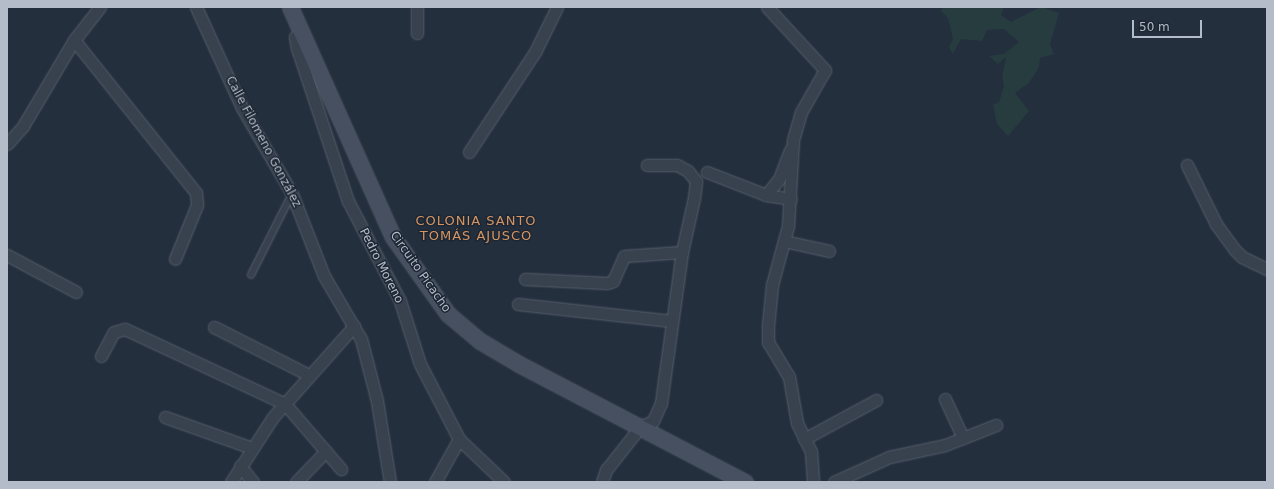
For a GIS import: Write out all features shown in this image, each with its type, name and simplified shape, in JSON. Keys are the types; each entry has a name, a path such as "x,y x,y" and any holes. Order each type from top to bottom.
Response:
{"main road":[{"name":"Circuito Picacho","path":"290,7 393,238 448,314 480,341 519,364 745,482"}],"street":[{"path":"7,144 42,97 74,40 100,7"},
{"name":"Calle Filomeno González","path":"196,7 242,108 292,194 324,276 361,340 373,382 390,482"},
{"path":"417,7 417,34"},
{"path":"469,152 535,52 557,7"},
{"path":"766,195 779,179 801,112 825,70 767,7"},
{"name":"Pedro Moreno","path":"302,33 295,37 296,48 348,201 400,301 420,364 459,439 504,482"},
{"path":"74,40 196,193 197,205 175,259"},
{"path":"793,140 791,199 784,241 772,285 768,342 789,377 794,411 804,439 811,452 813,482"},
{"path":"602,482 606,470 640,427 653,421 661,403 682,252 696,181 677,164 647,165"},
{"path":"1187,165 1216,224 1235,250 1242,257 1267,269"},
{"path":"707,172 766,195 791,199"},
{"path":"784,241 829,251"},
{"path":"525,279 607,283 613,281 624,256 682,252"},
{"path":"7,255 76,292"},
{"path":"518,304 672,321"},
{"path":"231,482 252,448 285,404 354,326"},
{"path":"214,327 310,375"},
{"path":"102,356 114,332 125,329 285,404 341,469"},
{"path":"945,398 963,438"},
{"path":"804,439 876,400"},
{"path":"165,417 252,448"},
{"path":"834,482 889,457 963,438 996,425"},
{"path":"435,482 459,439"},
{"path":"296,482 326,451"},
{"path":"240,466 253,482"}],"lane":[{"path":"251,275 292,194"}],"green space":[{"path":"943,7 1004,7 1001,15 1011,22 1041,7 1059,13 1050,44 1054,54 1040,58 1039,67 1029,83 1015,93 1029,111 1008,136 997,124 993,105 999,102 1004,86 1002,77 1006,57 998,64 989,56 1004,54 1019,42 1004,29 987,30 982,41 961,39 953,54 949,47 953,39 948,18 941,11"}],"district":[{"name":"COLONIA SANTO TOMÁS AJUSCO","path":"476,230"}]}
